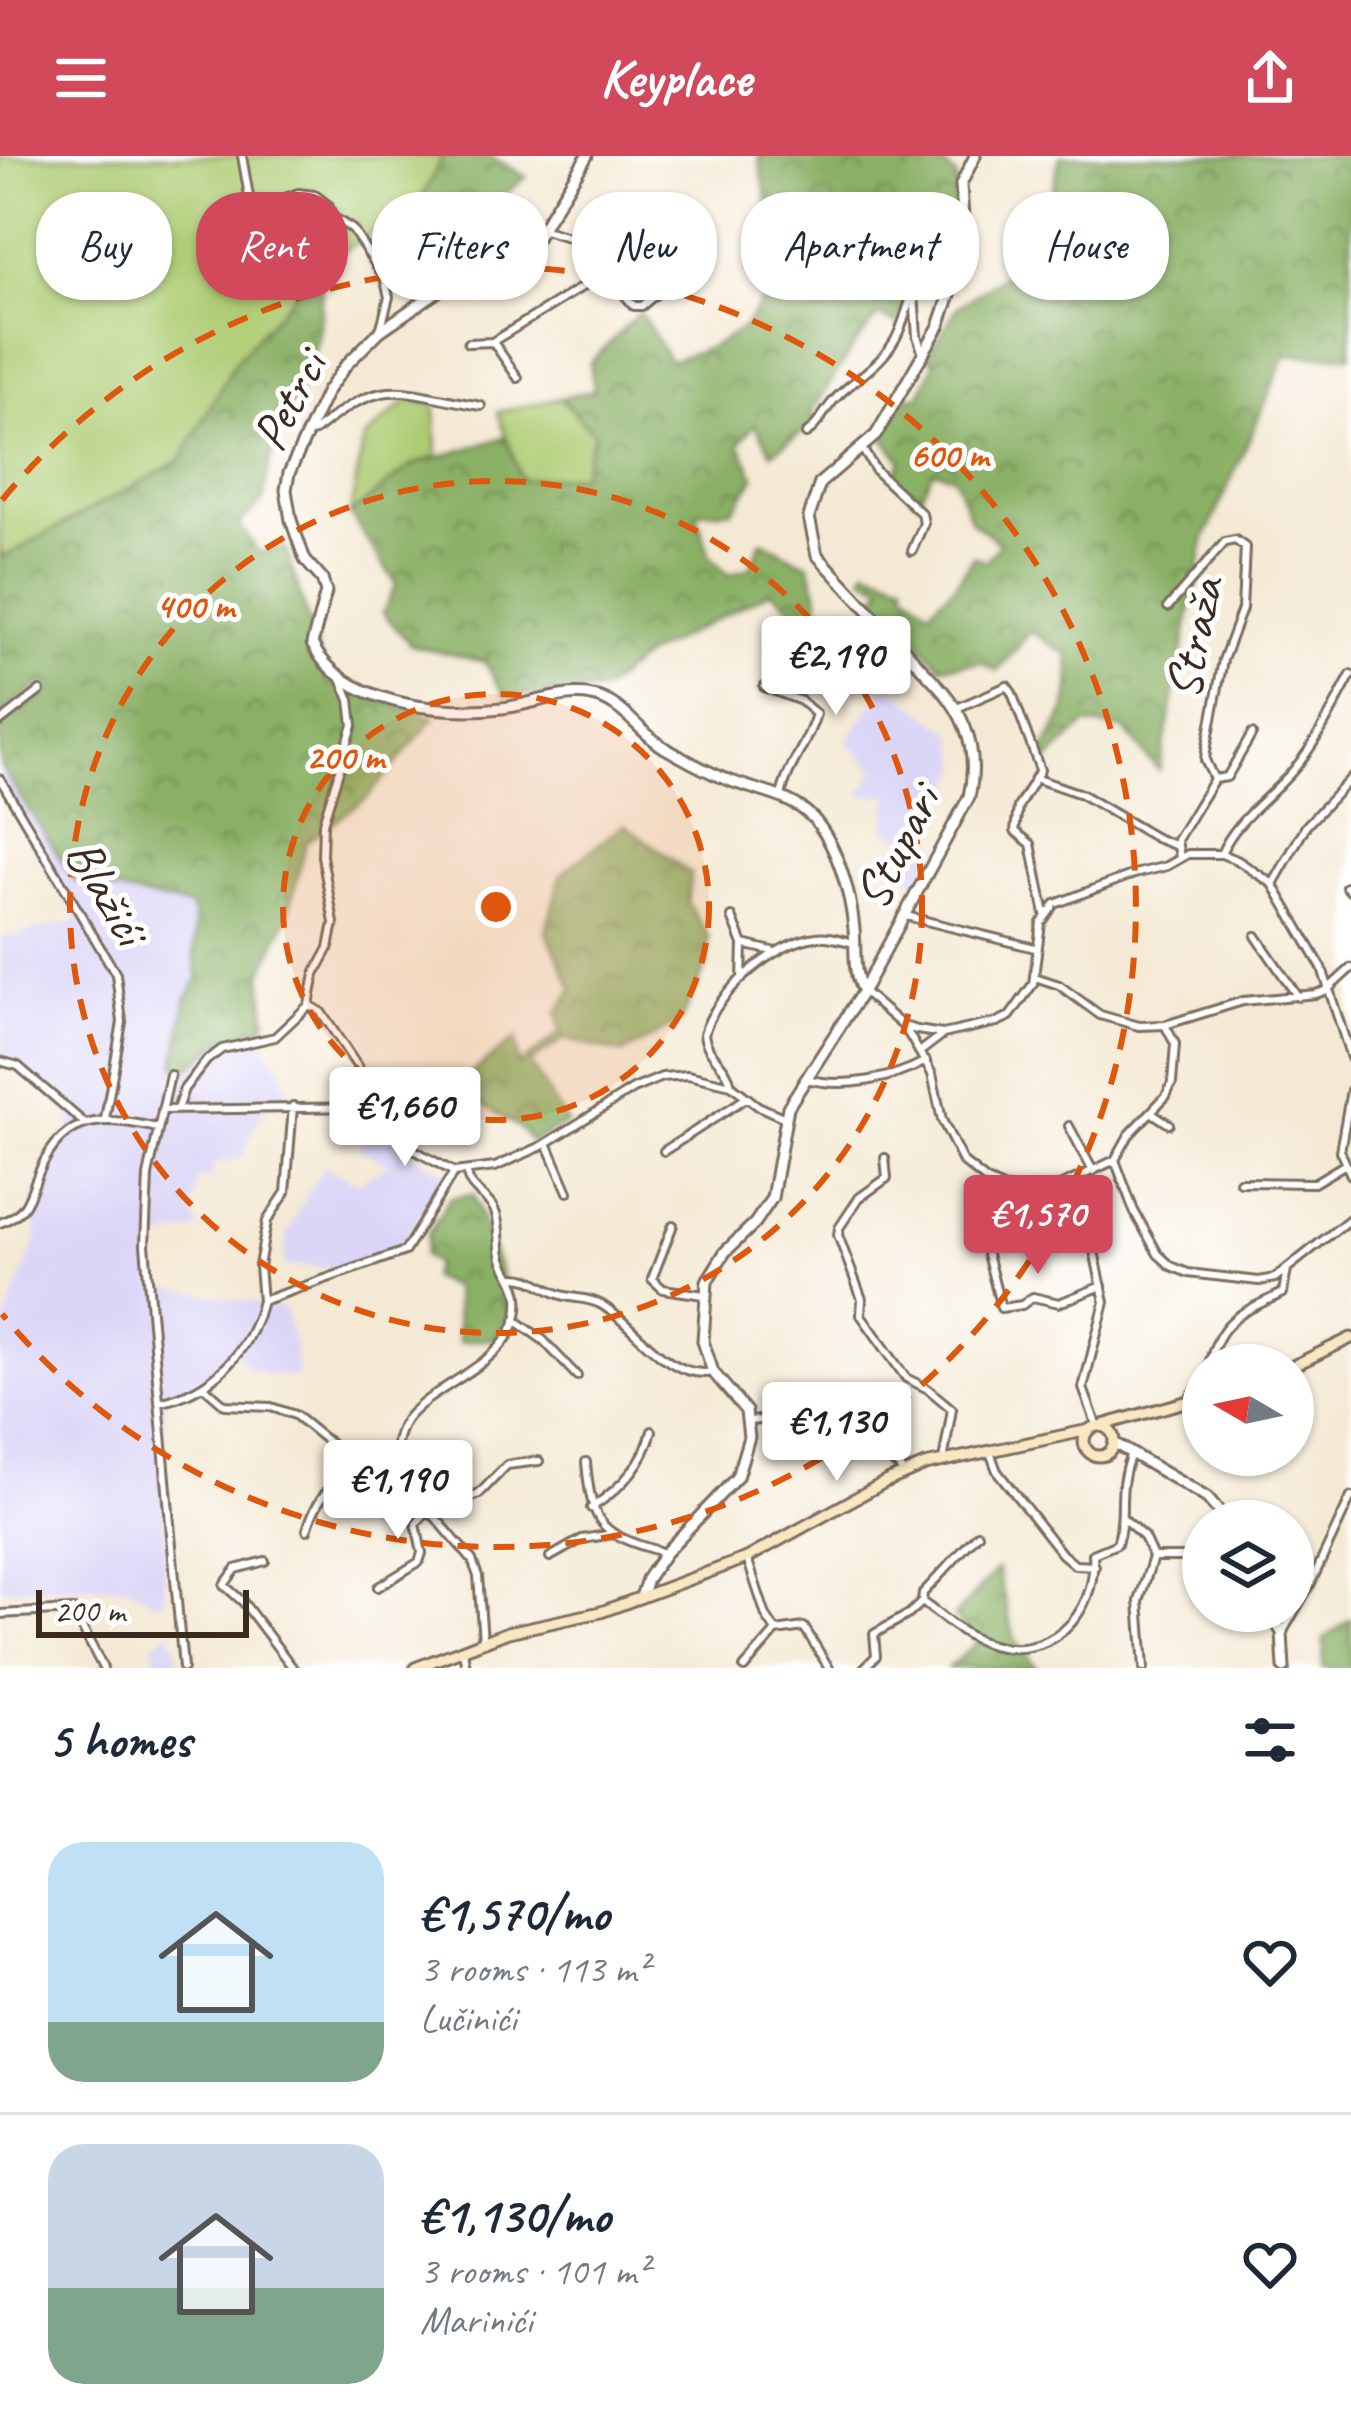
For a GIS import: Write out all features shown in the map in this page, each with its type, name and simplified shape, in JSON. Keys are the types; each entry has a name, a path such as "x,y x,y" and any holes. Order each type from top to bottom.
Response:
{"main road":[{"path":"1314,1357 1351,1338"},
{"path":"416,1668 483,1640 602,1612 747,1558 904,1474 1182,1403"},
{"path":"1054,1439 1106,1454 1120,1427 1138,1416"},
{"path":"1095,1427 1108,1430 1113,1440"},
{"path":"1085,1446 1095,1427"}],"street":[{"path":"242,156 250,202 266,205 298,193 315,195 328,205 333,217 352,229 388,286 380,331"},
{"name":"Petrci","path":"548,223 587,156"},
{"name":"Stupari","path":"704,1295 715,1266 772,1198 785,1118 906,916 969,797 971,746 957,709 817,555 809,517 820,483 863,450 939,326 961,263 961,184 976,156"},
{"path":"468,344 493,341 572,293"},
{"name":"Petrci","path":"340,677 319,658 312,644 326,592 322,579 305,560 291,520 286,490 289,473 327,391 346,365 380,331 425,300"},
{"path":"806,434 893,344 909,300"},
{"path":"914,300 923,353"},
{"path":"493,341 518,378"},
{"path":"308,433 351,403 397,389 481,406"},
{"path":"863,450 876,471 922,514 924,523 912,550"},
{"name":"Straža","path":"1168,607 1225,542 1245,547 1242,609 1223,660 1206,751 1214,779"},
{"path":"1221,854 1233,832 1294,770 1351,675"},
{"path":"177,1109 184,1089 222,1048 274,1037 309,1005 334,923 323,860 323,823 353,725 340,677"},
{"name":"Stupari","path":"340,677 409,704 442,709 502,708 570,695 593,696 615,704 661,746 725,779 800,806 817,822 832,851 851,910 857,979 863,991"},
{"path":"921,1051 943,1034 1010,1016 1036,977 1035,948 1046,914 1031,844 1015,831 1013,820 1037,779 1038,757 1007,686 957,709"},
{"path":"764,687 801,700 816,714 781,796"},
{"path":"0,722 40,691"},
{"name":"Straža","path":"1214,779 1227,777 1252,734"},
{"path":"1273,884 1306,826 1351,778"},
{"name":"Blažići","path":"0,779 116,974 122,1022 105,1119"},
{"path":"1037,779 1081,794 1178,846 1180,858"},
{"name":"Straža","path":"1178,846 1214,779"},
{"path":"1046,914 1069,898 1180,858 1200,853 1237,860 1273,884 1322,968 1351,1058"},
{"path":"906,916 1035,948"},
{"path":"732,917 743,944 742,979"},
{"name":"Stupari","path":"772,951 820,936 855,943"},
{"path":"1256,936 1298,997"},
{"path":"743,944 772,951"},
{"path":"731,1085 704,1034 729,989 772,951"},
{"path":"1036,977 1059,985 1116,1022 1165,1025 1243,1001 1328,990 1351,968"},
{"path":"863,991 903,1026 921,1051 936,1086 942,1120 956,1151 974,1172 1005,1189 1041,1195 1115,1160 1129,1135 1151,1112 1172,1083 1175,1044 1165,1025"},
{"path":"309,1005 321,1012 357,1066 369,1108 414,1150 454,1172 495,1167 548,1143 633,1089 662,1077 688,1075 731,1085 785,1118"},
{"path":"903,1026 943,1034"},
{"path":"806,1078 827,1083 898,1072 926,1060"},
{"path":"0,1061 18,1066 83,1123"},
{"path":"170,1076 148,1177 145,1245 182,1668"},
{"path":"1351,1090 1340,1140 1344,1166 1351,1175"},
{"path":"664,1151 746,1098"},
{"path":"159,1403 202,1386 250,1337 262,1301 259,1266 267,1221 286,1192 293,1106"},
{"path":"161,1110 369,1108"},
{"path":"1151,1112 1169,1124"},
{"path":"0,1223 24,1210 47,1157 83,1123 105,1119 158,1128"},
{"path":"1069,1126 1093,1172"},
{"path":"548,1143 568,1192"},
{"path":"885,1158 887,1178 859,1198 841,1222 838,1235 862,1299 863,1319 906,1378 952,1409 943,1461"},
{"path":"1115,1160 1158,1254 1171,1267 1188,1274 1259,1281 1287,1269 1351,1218"},
{"path":"1240,1182 1314,1183 1344,1166"},
{"path":"262,1301 406,1251 454,1172"},
{"path":"466,1173 468,1183 495,1210 501,1256 518,1299 515,1320 479,1366 410,1416 394,1459 396,1476 472,1561 478,1576 483,1640"},
{"path":"1079,1179 1104,1312 1083,1388 1095,1427"},
{"path":"641,1597 665,1553 736,1477 749,1437 742,1405 713,1372 703,1340 704,1295 663,1289 652,1279 673,1225"},
{"path":"987,1254 1001,1308 1022,1305 1033,1297 1066,1301 1102,1286"},
{"path":"1214,1344 1216,1336 1256,1304 1283,1293 1287,1269"},
{"path":"512,1277 527,1277 556,1294 598,1302 656,1352 700,1373 713,1372"},
{"path":"515,1320 543,1340 577,1376"},
{"path":"202,1386 225,1405 282,1409 309,1424 341,1454 394,1459"},
{"path":"748,1421 871,1448 900,1465 904,1474"},
{"path":"591,1508 634,1470 652,1431"},
{"path":"1113,1440 1209,1500"},
{"path":"990,1452 997,1471 1062,1554 1075,1565 1095,1566"},
{"path":"1106,1454 1134,1457"},
{"path":"922,1602 988,1645 1039,1644 1060,1634 1090,1598 1093,1554 1117,1544 1123,1518 1119,1488 1134,1457"},
{"path":"307,1530 314,1508 331,1487 354,1471 360,1459"},
{"path":"378,1587 419,1562 422,1553 416,1524 429,1513 479,1493 507,1465 539,1461"},
{"path":"586,1462 591,1508 613,1534"},
{"path":"1284,1668 1282,1633 1351,1497"},
{"path":"1123,1518 1144,1537 1153,1557 1139,1601 1144,1668"},
{"path":"550,1557 582,1539 613,1534 665,1553"},
{"path":"865,1668 876,1656 874,1634 910,1614 922,1602 923,1593 978,1534"},
{"path":"1153,1557 1182,1557"},
{"path":"747,1558 766,1616 776,1631"},
{"path":"265,1562 230,1572 224,1585 243,1602 293,1668"},
{"path":"0,1614 73,1610 104,1668"},
{"path":"744,1668 776,1631 804,1627 829,1668"},
{"path":"462,1648 466,1668"}],"shaded area":[{"path":"888,685 954,734 961,766 927,838 939,845 917,885 901,868 911,840 885,830 890,794 859,797 875,770 846,740"},
{"path":"0,766 76,882 192,907 199,932 193,966 199,978 183,1072 224,1040 257,1037 279,1064 291,1102 263,1108 242,1158 213,1164 213,1179 198,1179 192,1213 200,1229 154,1240 157,1285 286,1309 299,1378 245,1366 235,1347 205,1380 165,1392 165,1600 155,1603 127,1586 0,1589 0,1336 37,1238 33,1202 40,1177 50,1157 72,1135 70,1116 8,1064 3,1053 0,938 78,921 0,792"},
{"path":"374,1120 447,1175 400,1247 348,1268 283,1266 287,1234 323,1166 358,1183 389,1164 358,1149"},
{"path":"169,1633 178,1668 158,1668 153,1643"}],"green space":[{"path":"0,156 443,156 425,192 372,192 372,234 348,248 348,192 196,192 196,300 289,300 235,362 181,460 4,557 0,549"},
{"path":"443,156 490,156 526,177 507,192 425,192"},
{"path":"758,156 935,156 956,177 957,192 765,192"},
{"path":"1060,156 1351,156 1351,356 1286,355 1204,541 1159,771 1124,729 1086,724 1048,761 1044,749 1069,695 1068,655 1031,631 997,671 982,662 941,666 888,609 880,619 870,604 884,586 863,577 867,569 905,582 905,589 929,610 957,583 973,556 986,561 1000,543 971,521 954,476 933,470 918,501 893,477 902,460 883,437 907,396 919,397 935,362 927,357 957,308 968,300 979,300 979,293 1003,276 1003,300 1169,300 1169,192 1052,192"},
{"path":"289,300 321,300 318,339 277,439 264,499 239,524 259,553 285,547 328,684 435,717 368,797 306,842 289,913 262,973 266,1020 257,1037 224,1040 182,1073 175,1064 187,997 199,978 192,907 76,882 0,766 0,726 48,691 47,684 41,684 0,715 0,549 4,557 181,460 235,362"},
{"path":"763,300 906,300 898,324 878,316 853,347 812,412 817,422 772,453 755,424 739,444 755,477 733,510 696,512 710,557 728,575 750,568 761,541 809,564 819,599 811,622 771,591 643,657 602,692 505,696 485,662 411,645 383,613 396,584 350,514 412,465 506,437 521,480 581,475 594,434 561,398 594,390 590,363 640,312 670,361 716,345 743,328"},
{"path":"410,398 435,406 437,456 412,465 350,514 364,439"},
{"path":"561,398 594,434 581,475 521,480 498,412"},
{"path":"624,824 691,874 687,902 709,937 707,965 681,1021 623,1054 564,1039 530,1063 567,1123 531,1143 522,1130 455,1086 515,1039 519,1066 560,1033 557,1013 573,989 546,931 561,874"},
{"path":"473,1194 506,1289 509,1315 496,1338 459,1342 454,1288 431,1277 435,1263 424,1256 428,1234 450,1198"},
{"path":"997,1569 1015,1640 1036,1668 948,1668 978,1642 954,1617"},
{"path":"1351,1619 1351,1668 1323,1668 1324,1639"}]}
